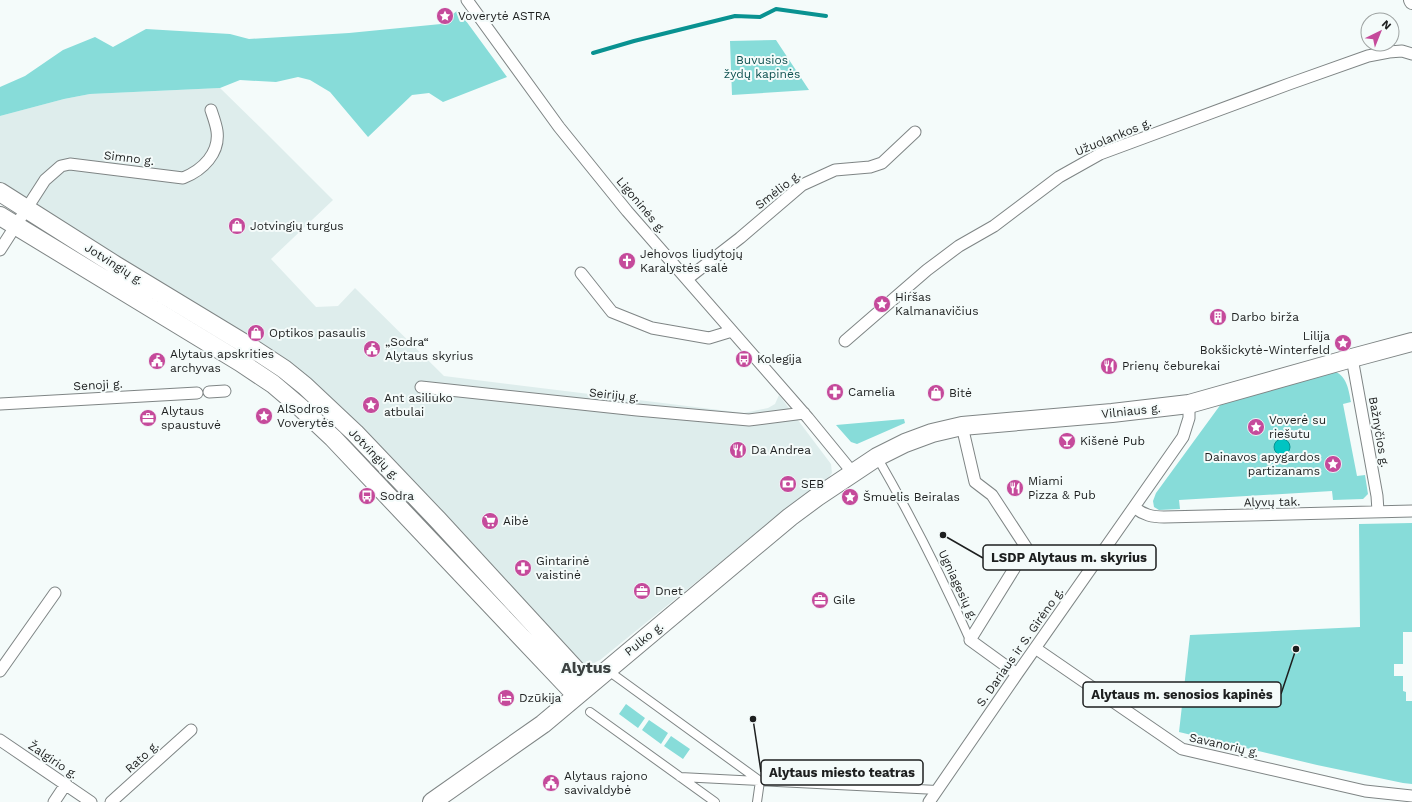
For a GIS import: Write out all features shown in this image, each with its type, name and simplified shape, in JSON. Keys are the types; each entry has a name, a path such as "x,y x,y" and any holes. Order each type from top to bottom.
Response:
{"main road":[{"name":"Jotvingių g.","path":"0,192 284,369 340,418 438,520 583,690"},
{"name":"Jotvingių g.","path":"0,216 240,362 273,384 333,438 424,534 583,690"},
{"name":"Vilniaus g.","path":"853,473 877,457 905,443 932,433 962,426 1112,413 1189,404 1412,342"},
{"name":"Pulko g.","path":"432,802 519,742 790,517 853,473"},
{"path":"424,534 438,520"}],"street":[{"name":"Ligoninės g.","path":"467,0 559,127 628,211 804,413 853,473"},
{"name":"Užuolankos g.","path":"845,341 927,270 959,246 994,226 1059,177 1100,154 1368,56 1402,51 1412,54"},
{"name":"Simno g.","path":"0,250 45,180 61,166 70,164 183,178 193,174 204,165 212,155 217,145 217,130 211,110"},
{"name":"Smėlio g.","path":"687,279 740,238 802,185 835,170 870,167 882,163 915,132"},
{"path":"581,273 612,312 652,328 709,338 732,331"},
{"name":"Bažnyčios g.","path":"1352,358 1377,496 1378,512"},
{"name":"Seirijų g.","path":"421,387 637,410 749,420 804,413"},
{"path":"209,392 225,390"},
{"name":"Senoji g.","path":"0,404 197,392"},
{"name":"S. Dariaus ir S. Girėno g.","path":"929,802 1183,438 1189,418 1189,404"},
{"name":"Ugniagesių g.","path":"962,426 975,482 992,495 1026,547 970,640"},
{"name":"Ugniagesių g.","path":"877,457 899,495 944,581 970,640 1017,674"},
{"name":"Alyvų tak.","path":"1135,508 1152,517 1412,511"},
{"path":"0,671 55,593"},
{"name":"Savanorių g.","path":"1035,648 1182,749 1365,791 1412,796"},
{"path":"614,675 760,781"},
{"path":"590,712 715,802"},
{"name":"Rato g.","path":"111,802 191,730"},
{"name":"Žalgirio g.","path":"0,740 91,802"},
{"path":"680,777 937,790"},
{"path":"757,802 760,781"},
{"path":"54,802 66,784"}],"shaded area":[{"path":"220,88 333,200 271,259 316,307 338,306 355,288 444,376 744,413 768,408 775,404 779,395 831,464 832,473 829,477 801,497 600,660 594,663 581,664 345,415 102,249 0,183 0,116 64,99 90,94"},
{"path":"1282,439 1288,441 1290,447 1288,453 1282,455 1276,453 1274,447 1276,441"}],"green space":[{"path":"458,10 507,77 443,102 429,93 412,95 368,137 330,92 310,80 298,77 276,82 240,80 220,88 90,94 64,99 0,116 0,87 25,76 63,50 95,37 113,47 146,29 230,34 249,39 349,33 441,24"},
{"name":"Buvusios žydų kapinės","path":"776,40 809,90 732,95 730,41"},
{"path":"1336,372 1343,377 1347,385 1351,402 1343,404 1357,476 1365,475 1368,494 1363,499 1333,500 1332,491 1179,500 1180,509 1159,510 1154,507 1153,501 1156,493 1221,404"},
{"path":"904,419 905,423 857,444 851,442 836,425"},
{"path":"1412,523 1412,632 1403,632 1403,664 1394,664 1394,676 1403,676 1403,691 1406,692 1406,701 1412,701 1412,784 1317,765 1179,732 1190,635 1360,627 1359,524"},
{"path":"626,704 645,718 638,728 619,714"},
{"path":"649,720 668,733 661,744 642,730"},
{"path":"671,736 690,749 683,759 664,746"}],"waterway":[{"path":"593,53 634,41 735,16 760,17 776,9 826,16"}],"place":[{"name":"Voverytė ASTRA","path":"445,16"},
{"name":"Jotvingių turgus","path":"237,226"},
{"name":"Jehovos liudytojų Karalystės salė","path":"627,261"},
{"name":"Hiršas Kalmanavičius","path":"882,304"},
{"name":"Darbo birža","path":"1218,317"},
{"name":"Optikos pasaulis","path":"256,333"},
{"name":"Lilija Bokšickytė-Winterfeld","path":"1343,343"},
{"name":"„Sodra“ Alytaus skyrius","path":"372,349"},
{"name":"Kolegija","path":"744,359"},
{"name":"Alytaus apskrities archyvas","path":"157,361"},
{"name":"Prienų čeburekai","path":"1109,366"},
{"name":"Camelia","path":"835,392"},
{"name":"Bitė","path":"936,393"},
{"name":"Ant asiliuko atbulai","path":"371,405"},
{"name":"AlSodros Voverytės","path":"264,416"},
{"name":"Alytaus spaustuvė","path":"148,418"},
{"name":"Voverė su riešutu","path":"1256,427"},
{"name":"Kišenė Pub","path":"1067,441"},
{"name":"Da Andrea","path":"738,450"},
{"name":"Dainavos apygardos partizanams","path":"1333,464"},
{"name":"SEB","path":"788,484"},
{"name":"Miami Pizza & Pub","path":"1015,488"},
{"name":"Sodra","path":"367,496"},
{"name":"Šmuelis Beiralas","path":"850,497"},
{"name":"Aibė","path":"490,521"},
{"name":"LSDP Alytaus m. skyrius","path":"943,535"},
{"name":"Gintarinė vaistinė","path":"523,568"},
{"name":"Dnet","path":"642,591"},
{"name":"Gile","path":"820,600"},
{"name":"Alytaus m. senosios kapinės","path":"1296,649"},
{"name":"Dzūkija","path":"506,698"},
{"name":"Alytaus miesto teatras","path":"753,719"},
{"name":"Alytaus rajono savivaldybė","path":"551,783"}],"district":[{"name":"Alytus","path":"586,667"}]}
